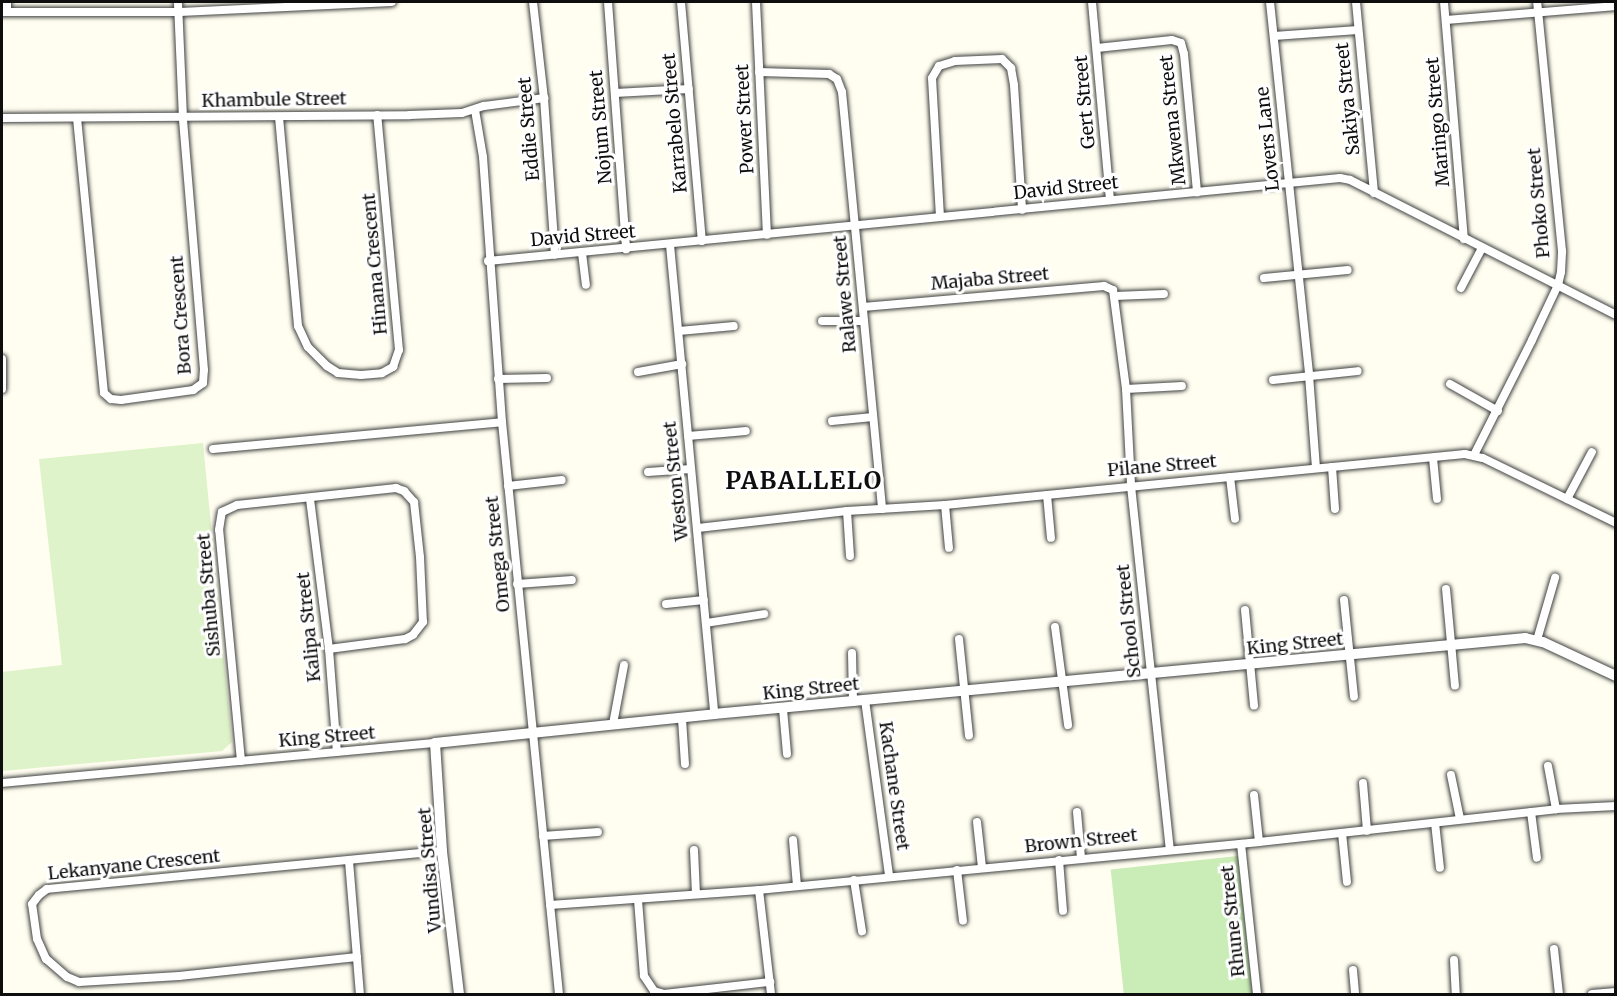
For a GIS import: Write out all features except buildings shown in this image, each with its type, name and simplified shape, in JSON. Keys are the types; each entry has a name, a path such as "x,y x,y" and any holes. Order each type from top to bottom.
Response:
{"street":[{"path":"7,2 4,12 180,12 392,2"},
{"path":"178,2 183,118"},
{"name":"Eddie Street","path":"533,2 544,98 555,255"},
{"name":"Nojum Street","path":"608,2 626,249"},
{"name":"Karrabelo Street","path":"681,2 702,241"},
{"name":"Power Street","path":"756,2 767,234"},
{"name":"Gert Street","path":"1092,2 1110,201"},
{"name":"Lovers Lane","path":"1270,2 1310,375 1316,468"},
{"name":"Sakiya Street","path":"1356,2 1374,193"},
{"name":"Maringo Street","path":"1444,2 1464,239"},
{"name":"Phoko Street","path":"1474,456 1558,285 1562,251 1537,2"},
{"path":"1446,20 1616,6"},
{"path":"1274,36 1358,30"},
{"name":"Mkwena Street","path":"1097,48 1172,40 1181,44 1184,54 1197,192"},
{"path":"940,217 933,98 934,70 945,63 955,61 996,58 1008,64 1014,84 1022,210"},
{"name":"Ralawe Street","path":"759,72 821,72 835,77 843,92 882,509"},
{"path":"615,93 689,89"},
{"name":"Khambule Street","path":"2,118 279,117 462,113 484,106 544,98"},
{"name":"Omega Street","path":"475,110 483,157 488,261 498,379 559,994"},
{"name":"Hinana Crescent","path":"279,117 298,326 308,347 327,366 338,373 361,375 382,373 393,367 399,350 377,115"},
{"name":"Bora Crescent","path":"77,118 102,387 107,397 122,400 192,390 204,379 183,118"},
{"name":"David Street","path":"488,261 1340,178 1616,315"},
{"name":"Weston Street","path":"670,245 714,714"},
{"path":"1461,288 1482,248"},
{"path":"582,253 586,285"},
{"path":"1264,278 1348,270"},
{"name":"Majaba Street","path":"863,307 1104,286 1111,288 1115,296"},
{"path":"1115,296 1164,294"},
{"name":"School Street","path":"1115,296 1126,389 1131,486 1170,849"},
{"path":"822,321 864,321"},
{"path":"679,331 734,326"},
{"path":"2,359 2,389"},
{"path":"638,372 681,364"},
{"path":"1273,380 1358,371"},
{"path":"498,379 547,378"},
{"path":"1450,384 1498,411"},
{"path":"1126,389 1182,386"},
{"path":"832,421 873,417"},
{"path":"213,449 502,422"},
{"path":"688,436 746,431"},
{"path":"1567,499 1592,452"},
{"name":"Pilane Street","path":"698,528 847,511 945,506 1316,468 1474,456 1616,523"},
{"path":"1433,458 1437,499"},
{"path":"1332,467 1335,509"},
{"path":"648,472 691,469"},
{"path":"1230,477 1235,519"},
{"path":"508,486 562,480"},
{"name":"Sishuba Street","path":"241,761 219,520 226,508 396,488 410,496 414,502 420,557 423,622 413,635 405,639 329,649"},
{"path":"1047,495 1051,538"},
{"name":"Kalipa Street","path":"310,499 329,649 337,752"},
{"path":"945,506 949,548"},
{"path":"847,511 850,556"},
{"path":"1538,640 1555,578"},
{"path":"517,584 572,580"},
{"path":"1446,590 1455,686"},
{"path":"666,604 705,600"},
{"path":"1344,600 1354,696"},
{"path":"1245,610 1254,706"},
{"path":"706,623 764,614"},
{"path":"1055,627 1068,725"},
{"name":"King Street","path":"2,783 1525,638 1538,640 1616,676"},
{"path":"959,639 969,735"},
{"path":"852,653 852,702"},
{"path":"614,724 624,665"},
{"name":"Kachane Street","path":"865,700 889,876"},
{"path":"783,709 788,754"},
{"path":"681,719 685,764"},
{"name":"Vundisa Street","path":"435,743 442,851 459,994"},
{"path":"1548,766 1556,809"},
{"path":"1451,775 1460,819"},
{"path":"1362,783 1367,831"},
{"path":"1254,795 1259,842"},
{"name":"Brown Street","path":"550,905 759,890 1241,844 1556,809 1616,806"},
{"path":"1077,812 1081,858"},
{"path":"1531,812 1537,858"},
{"path":"977,822 982,867"},
{"path":"1435,823 1440,868"},
{"path":"543,836 598,832"},
{"path":"1342,833 1347,882"},
{"path":"793,840 797,886"},
{"name":"Rhune Street","path":"1241,844 1257,994"},
{"path":"694,850 696,894"},
{"name":"Lekanyane Crescent","path":"357,957 179,976 79,982 67,977 46,959 40,948 32,916 35,898 47,889 442,851"},
{"path":"1059,860 1064,911"},
{"path":"350,861 360,994"},
{"path":"957,870 963,921"},
{"path":"854,880 862,931"},
{"path":"759,890 771,994"},
{"path":"638,900 644,976 654,991 664,994 770,982"},
{"path":"1554,950 1558,994"},
{"path":"1454,960 1456,994"},
{"path":"1353,970 1355,994"},
{"path":"1592,994 1616,992"}],"green space":[{"path":"203,443 232,742 222,751 2,771 2,672 62,665 39,459"},
{"path":"1238,856 1253,994 1124,994 1111,869"}],"district":[{"name":"PABALLELO","path":"804,481"}]}
